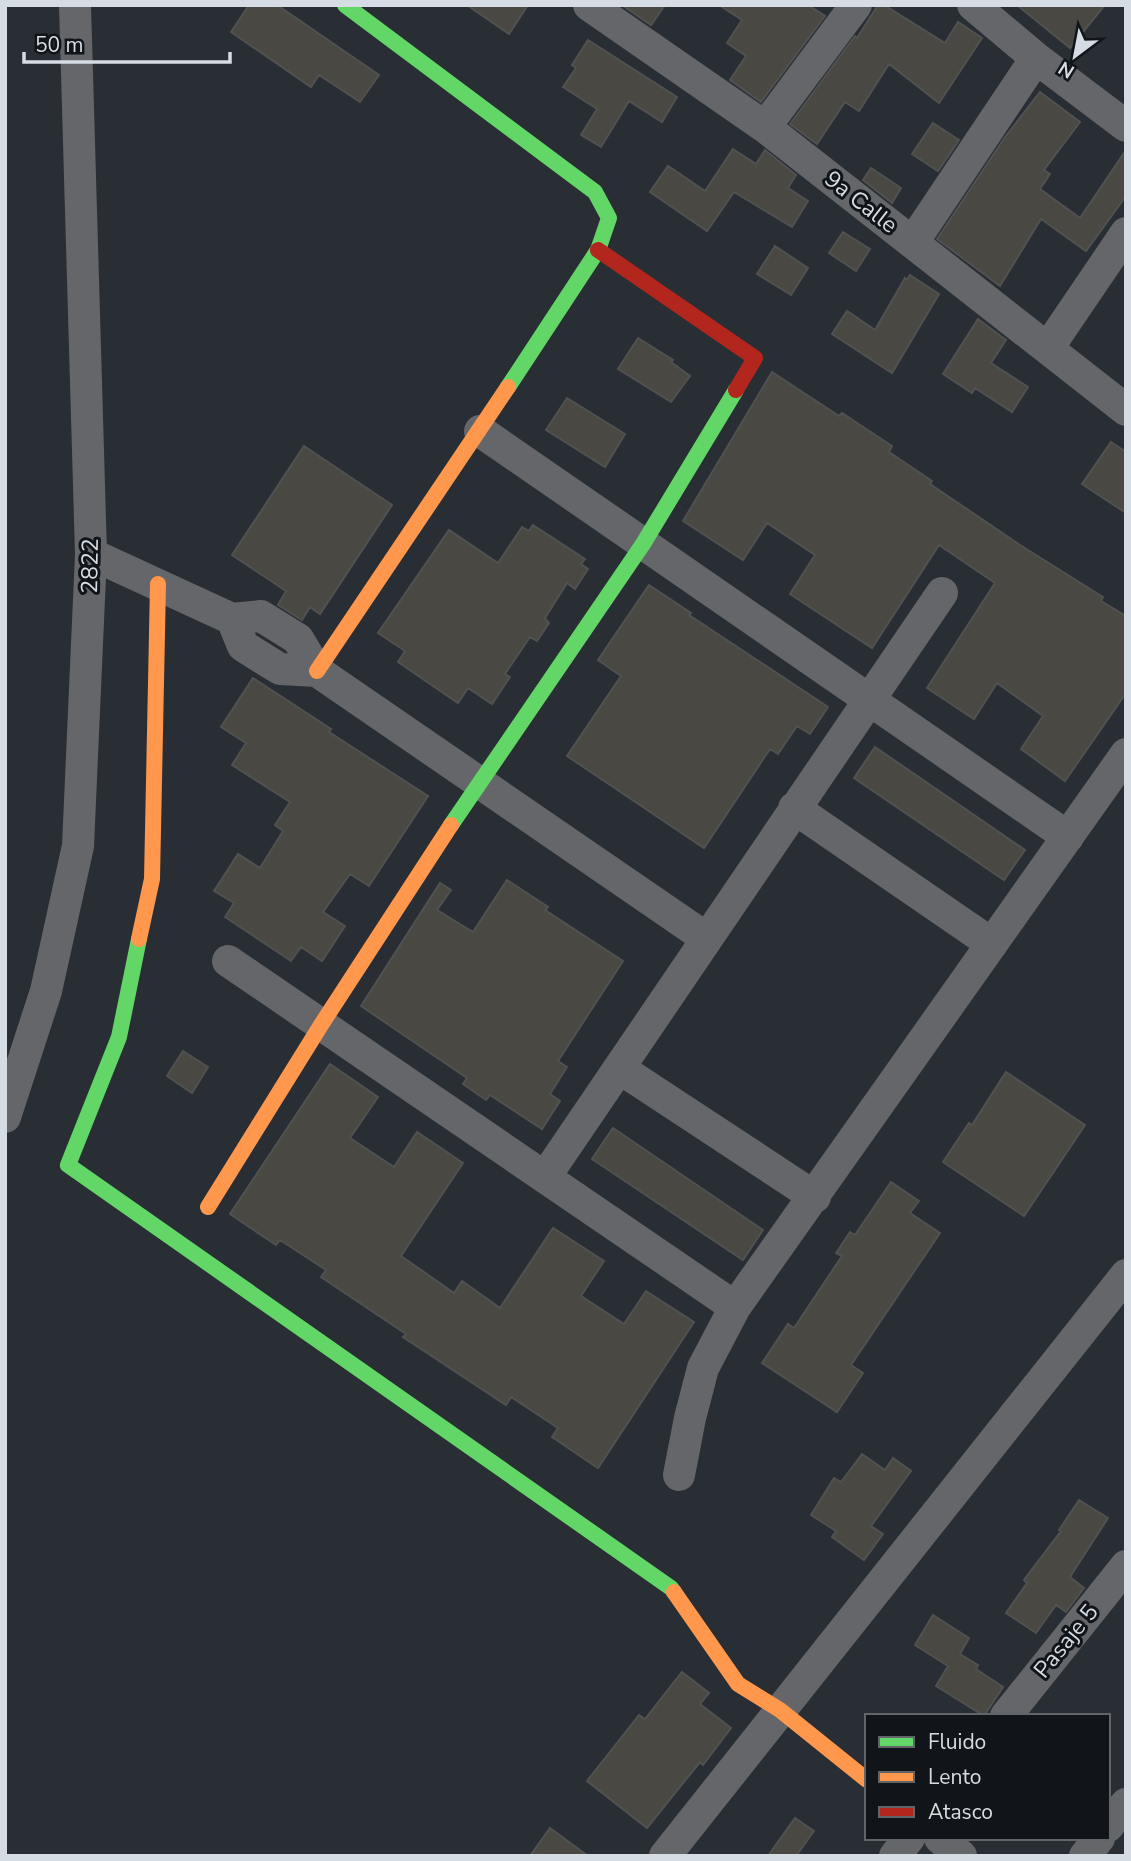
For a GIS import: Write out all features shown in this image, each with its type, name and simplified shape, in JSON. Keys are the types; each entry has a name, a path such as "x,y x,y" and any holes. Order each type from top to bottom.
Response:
{"street":[{"name":"2822","path":"5,1117 46,991 78,846 91,554 75,5"},
{"path":"317,671 480,431 598,250 609,218 595,192 345,5"},
{"name":"9a Calle","path":"589,5 765,127 1126,410"},
{"path":"765,127 856,5"},
{"path":"973,5 1035,58 1126,126"},
{"path":"913,242 1035,58"},
{"path":"1048,348 1126,233"},
{"path":"208,1207 321,1024 479,783 643,544 755,358 598,250"},
{"path":"480,431 1068,836"},
{"path":"91,554 232,619 261,616 298,639 317,671 706,938"},
{"path":"158,584 152,879 120,1037 68,1165 671,1588 738,1684 780,1710 865,1778"},
{"path":"545,1177 942,593"},
{"path":"680,1475 690,1418 703,1368 735,1307 1126,754"},
{"path":"794,808 992,944"},
{"path":"228,961 735,1307"},
{"path":"619,1068 815,1197"},
{"path":"665,1856 1122,1286"},
{"name":"Pasaje 5","path":"1008,1714 1126,1566"},
{"path":"1110,1824 1126,1804"},
{"path":"895,1856 907,1840"},
{"path":"942,1840 961,1856"},
{"path":"1085,1856 1097,1840"}],"building":[{"path":"249,5 277,5 379,75 360,102 319,75 311,87 231,32"},
{"path":"467,5 528,5 509,34"},
{"path":"622,5 665,5 651,25"},
{"path":"719,5 808,5 825,16 761,102 730,80 746,56 727,43 742,20"},
{"path":"878,5 884,5 945,43 958,22 982,38 939,103 889,64 859,111 845,102 817,144 790,124 855,36 857,38"},
{"path":"1017,5 1105,5 1070,48"},
{"path":"588,40 677,97 662,122 629,101 601,147 581,135 597,109 563,87 576,68 572,65"},
{"path":"1040,92 1080,122 1044,170 1050,174 1040,189 1080,218 1126,150 1126,196 1086,251 1041,219 1000,286 937,239 1005,137"},
{"path":"933,123 959,140 938,171 912,154"},
{"path":"733,149 756,164 765,150 796,175 788,188 808,201 792,227 734,192 707,231 650,192 668,166 705,191"},
{"path":"871,168 901,188 892,203 863,180"},
{"path":"843,232 870,249 856,271 829,253"},
{"path":"775,246 808,268 791,295 757,274"},
{"path":"910,275 939,294 892,373 832,334 847,311 875,330 905,278 907,280"},
{"path":"978,319 1006,340 991,363 1028,387 1012,412 975,388 972,393 943,374"},
{"path":"638,338 673,360 671,362 690,376 671,402 618,369"},
{"path":"772,372 839,416 842,413 892,446 889,452 932,481 930,484 1103,597 1101,601 1126,616 1126,693 1065,781 1021,749 1043,716 997,683 974,719 927,688 995,583 939,545 872,648 790,594 815,555 767,523 743,560 683,521"},
{"path":"567,398 625,434 605,467 546,430"},
{"path":"1111,442 1126,452 1126,513 1082,484"},
{"path":"304,446 392,505 320,614 310,607 302,620 278,605 286,591 232,555"},
{"path":"533,525 585,559 581,564 588,569 575,589 567,583 545,618 549,623 537,641 530,637 505,674 510,677 492,704 468,688 458,703 398,662 405,651 378,633 449,530 498,563 522,527 529,531"},
{"path":"649,585 691,613 689,615 828,707 810,734 797,726 778,754 770,749 704,848 567,756 621,676 598,660"},
{"path":"253,678 331,729 329,732 428,796 369,886 350,874 323,912 345,926 322,961 301,947 291,961 225,917 234,903 214,891 238,854 260,868 283,831 275,825 290,802 232,765 246,743 221,727"},
{"path":"875,747 1025,850 1004,880 854,778"},
{"path":"507,880 548,907 545,910 623,961 558,1061 567,1067 550,1094 560,1101 542,1129 490,1095 486,1100 463,1084 467,1078 361,1006 440,883 451,890 437,910 473,932"},
{"path":"183,1051 208,1067 192,1093 167,1076"},
{"path":"330,1064 378,1097 350,1138 394,1167 417,1132 463,1163 401,1256 454,1293 462,1281 500,1308 553,1228 604,1261 581,1296 624,1324 646,1291 694,1322 598,1468 552,1437 558,1428 511,1397 506,1405 403,1337 406,1334 321,1277 326,1270 280,1240 276,1245 230,1214"},
{"path":"1006,1072 1085,1125 1024,1216 943,1162 969,1123 972,1125"},
{"path":"613,1128 763,1230 743,1260 592,1159"},
{"path":"891,1182 919,1201 910,1213 940,1233 851,1365 863,1373 837,1412 762,1363 788,1324 794,1328 842,1256 836,1253 850,1232 855,1235"},
{"path":"862,1454 885,1470 893,1458 911,1471 871,1526 883,1534 864,1560 832,1537 836,1531 811,1515 834,1478 841,1482"},
{"path":"1079,1500 1108,1518 1070,1577 1084,1588 1066,1612 1056,1605 1036,1633 1006,1613 1027,1583 1024,1580 1061,1531 1059,1530"},
{"path":"933,1615 969,1638 960,1654 978,1665 976,1669 1003,1687 985,1714 981,1714 936,1686 948,1666 915,1645"},
{"path":"682,1672 709,1693 700,1704 731,1728 703,1765 700,1762 647,1828 587,1781 639,1715 645,1719"},
{"path":"795,1818 814,1831 796,1856 768,1856"},
{"path":"550,1828 588,1856 530,1856"}],"traffic: fast":[{"path":"345,5 595,192 609,218 598,250 508,387"},
{"path":"451,825 643,544 736,390"},
{"path":"139,939 119,1037 68,1165 674,1592"}],"traffic: slow":[{"path":"317,671 508,387"},
{"path":"139,939 152,879 158,584"},
{"path":"208,1207 321,1025 451,825"},
{"path":"674,1592 738,1684 780,1710 865,1778"}],"traffic: jam":[{"path":"598,250 755,358 736,390"}]}
